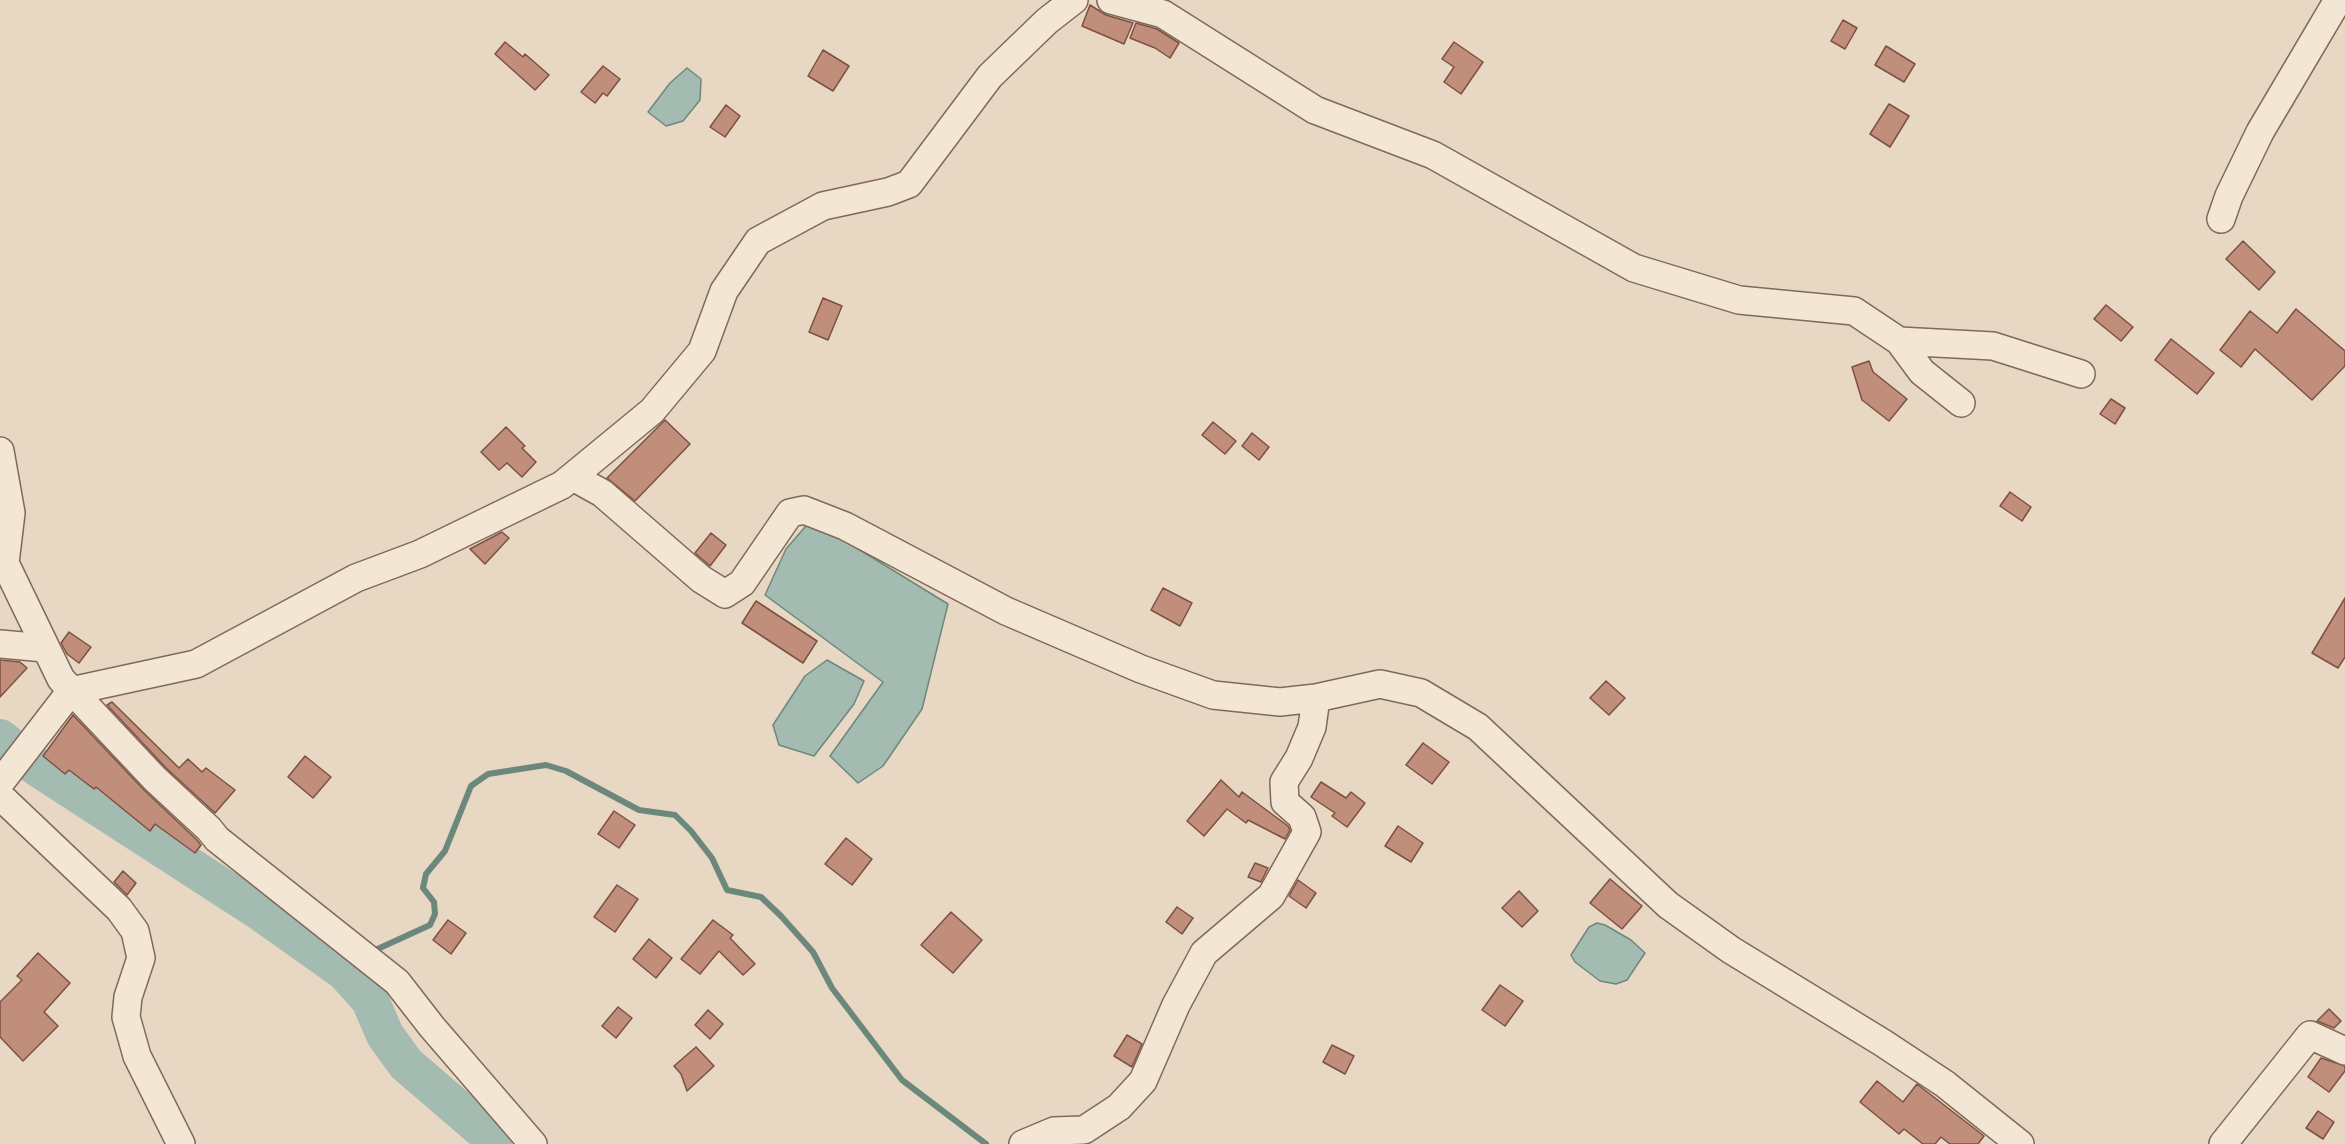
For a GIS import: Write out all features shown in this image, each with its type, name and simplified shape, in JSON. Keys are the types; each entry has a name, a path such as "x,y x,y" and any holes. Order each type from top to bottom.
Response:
{"street":[{"path":"5,776 71,691 196,664 356,578 420,554 562,485 652,411 702,351 724,291 758,241 824,206 888,192 909,184 990,76 1047,21 1074,0"},
{"path":"1111,0 1163,14 1315,110 1433,155 1634,268 1739,300 1854,310 1899,341 1922,372 1961,403"},
{"path":"2221,219 2229,196 2260,132 2338,0"},
{"path":"1899,341 1993,346 2081,374"},
{"path":"0,451 11,513 5,563 60,679 155,780 217,839 397,982 432,1027 533,1144"},
{"path":"573,477 602,493 701,579 725,594 742,583 790,513 804,510 845,526 1006,611 1141,669 1213,695 1280,702 1316,698 1380,684 1422,693 1478,727 1668,905 1731,951 1883,1042 1936,1078 2020,1144"},
{"path":"0,644 45,648"},
{"path":"1023,1144 1054,1131 1084,1130 1119,1107 1143,1081 1176,1005 1204,953 1271,896 1307,832 1302,817 1285,802 1284,782 1299,758 1311,727 1316,698"},
{"path":"0,796 120,909 135,931 141,958 128,997 126,1017 137,1056 181,1144"},
{"path":"2223,1144 2310,1035 2345,1051"}],"shaded area":[{"path":"687,68 701,79 700,100 683,121 666,126 648,112 670,83"},
{"path":"811,520 948,604 922,709 883,766 858,783 830,756 883,682 765,595 786,549"},
{"path":"827,660 864,681 854,704 814,756 779,745 773,725 805,676"},
{"path":"1597,923 1631,940 1645,953 1627,980 1616,984 1600,981 1575,962 1571,955 1589,927"}],"building":[{"path":"1090,5 1106,15 1133,23 1124,44 1082,26"},
{"path":"1843,20 1857,28 1845,49 1831,41"},
{"path":"1136,23 1157,29 1179,43 1170,58 1155,48 1130,38"},
{"path":"505,42 523,57 525,54 549,75 535,90 495,54"},
{"path":"1454,42 1483,62 1461,94 1444,82 1454,67 1442,59"},
{"path":"1886,46 1915,64 1904,82 1875,65"},
{"path":"823,50 849,66 833,91 808,76"},
{"path":"603,66 620,79 607,96 603,93 595,103 581,92"},
{"path":"1889,104 1909,116 1890,147 1870,134"},
{"path":"726,105 740,116 725,137 710,127"},
{"path":"2243,241 2275,272 2259,290 2226,259"},
{"path":"823,298 842,306 828,340 809,332"},
{"path":"2106,305 2133,327 2121,341 2094,319"},
{"path":"2296,309 2345,351 2345,366 2312,400 2255,349 2241,367 2220,350 2250,311 2277,333"},
{"path":"2171,339 2214,373 2197,394 2155,360"},
{"path":"1869,361 1873,372 1907,399 1889,421 1862,400 1852,367"},
{"path":"2111,399 2125,408 2115,424 2100,414"},
{"path":"665,420 690,444 635,501 607,478"},
{"path":"1213,422 1236,441 1225,454 1202,435"},
{"path":"506,427 525,446 522,448 536,462 522,477 507,463 499,470 481,452"},
{"path":"1252,433 1269,447 1259,460 1242,446"},
{"path":"2010,492 2031,507 2022,521 2000,506"},
{"path":"502,532 509,538 485,564 470,549"},
{"path":"711,533 726,545 710,566 695,553"},
{"path":"1163,588 1192,603 1180,626 1151,610"},
{"path":"2345,598 2345,657 2338,668 2312,653"},
{"path":"756,601 817,641 803,663 742,623"},
{"path":"69,632 91,647 79,663 67,654 61,643"},
{"path":"0,660 20,662 27,668 0,697"},
{"path":"1606,681 1625,698 1609,715 1590,698"},
{"path":"112,702 179,768 188,759 202,772 206,768 235,790 215,813 166,768 107,705"},
{"path":"73,715 144,790 197,840 201,845 195,853 155,824 150,831 96,787 94,789 69,770 65,774 43,756"},
{"path":"1423,743 1449,762 1432,784 1406,765"},
{"path":"305,756 331,777 313,798 288,777"},
{"path":"1221,780 1239,797 1242,792 1288,826 1290,830 1285,839 1248,820 1246,823 1227,809 1204,836 1187,821"},
{"path":"1321,782 1346,798 1351,792 1365,803 1347,827 1332,816 1335,813 1311,797"},
{"path":"614,811 635,825 619,848 598,834"},
{"path":"1398,826 1423,843 1411,862 1385,846"},
{"path":"846,838 872,859 852,885 825,864"},
{"path":"1255,863 1268,868 1261,882 1248,877"},
{"path":"123,871 136,883 127,895 114,882"},
{"path":"1610,879 1642,906 1622,929 1590,903"},
{"path":"1298,880 1316,893 1306,908 1289,896"},
{"path":"617,885 638,899 615,932 594,917"},
{"path":"1519,891 1538,911 1522,927 1502,908"},
{"path":"1177,907 1193,918 1182,934 1166,922"},
{"path":"951,912 982,940 953,973 921,945"},
{"path":"448,920 466,933 451,954 433,940"},
{"path":"713,920 733,935 730,938 755,964 743,975 719,951 700,974 681,959"},
{"path":"649,939 672,958 656,978 633,959"},
{"path":"38,953 70,983 44,1012 58,1026 23,1061 0,1037 0,1002 22,980 17,976"},
{"path":"1500,985 1523,1001 1505,1026 1482,1010"},
{"path":"618,1007 632,1018 616,1038 602,1026"},
{"path":"2329,1009 2341,1021 2334,1028 2317,1021"},
{"path":"708,1010 723,1024 710,1039 695,1025"},
{"path":"1127,1035 1142,1044 1132,1067 1114,1056"},
{"path":"1332,1045 1354,1056 1345,1074 1323,1062"},
{"path":"696,1047 714,1066 687,1091 681,1074 674,1066"},
{"path":"2321,1058 2345,1066 2345,1071 2329,1092 2308,1077"},
{"path":"1877,1081 1903,1102 1917,1084 1984,1136 1978,1144 1950,1144 1941,1137 1935,1144 1923,1144 1904,1129 1899,1134 1860,1102"},
{"path":"2318,1111 2334,1122 2323,1139 2306,1128"}],"waterway":[{"path":"0,738 38,768 259,911 345,972 370,1000 385,1035 406,1064 484,1131 493,1144"},
{"path":"371,952 430,925 435,914 434,902 423,888 426,874 445,851 471,786 488,774 546,765 566,771 639,810 675,815 712,858 727,890 761,897 813,952 832,988 902,1080 986,1144"},
{"path":"345,972 360,960"}]}
